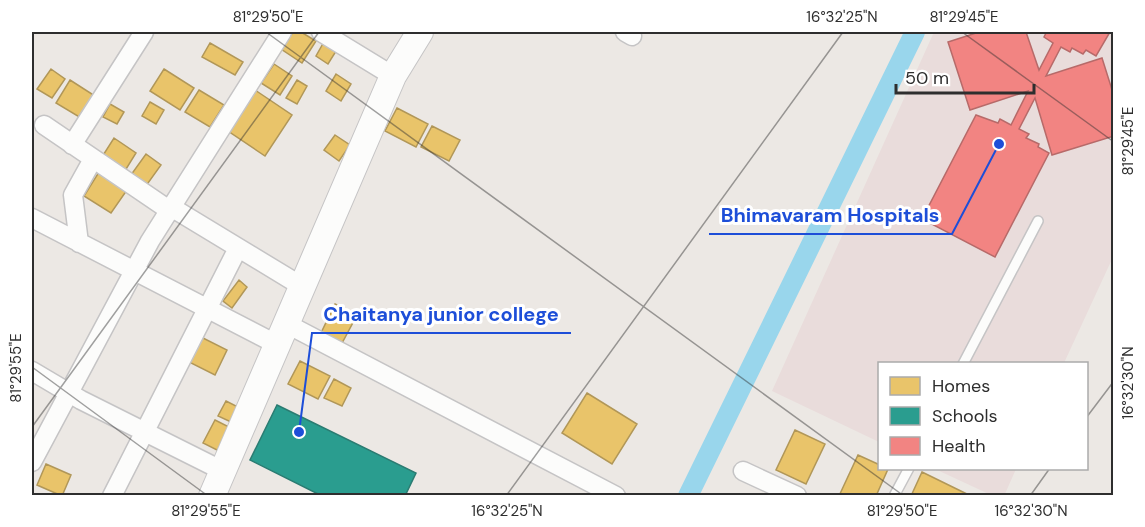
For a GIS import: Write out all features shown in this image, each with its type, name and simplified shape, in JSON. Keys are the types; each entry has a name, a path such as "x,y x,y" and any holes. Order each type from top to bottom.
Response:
{"main road":[{"path":"212,495 393,76 420,32"}],"street":[{"path":"72,145 144,32"},
{"path":"32,462 67,392 170,209 282,32"},
{"path":"321,32 393,76"},
{"path":"44,125 170,209 303,287"},
{"path":"79,243 73,195 93,159"},
{"path":"32,218 207,308 283,334 616,495"},
{"path":"112,495 238,248"},
{"path":"32,371 67,392 223,471"},
{"path":"743,471 797,495"}],"lane":[{"path":"964,362 1038,221"},
{"path":"894,495 908,470"}],"shaded area":[{"path":"934,32 1113,32 1113,257 1064,362 878,362 878,442 772,391"},
{"path":"937,470 1016,470 1004,496 991,495"}],"building: Homes":[{"path":"293,32 301,32 316,41 302,63 281,49"},
{"path":"325,40 338,48 328,64 316,56"},
{"path":"210,43 243,62 235,75 202,57"},
{"path":"274,64 292,76 280,95 261,83"},
{"path":"51,69 65,79 52,98 37,89"},
{"path":"164,69 194,88 180,110 150,91"},
{"path":"336,74 351,84 341,101 326,91"},
{"path":"70,80 95,96 81,118 56,103"},
{"path":"297,80 307,86 297,104 286,98"},
{"path":"199,90 224,105 210,127 185,112"},
{"path":"255,90 292,115 265,156 228,131"},
{"path":"150,102 164,110 156,124 142,116"},
{"path":"110,104 124,112 117,124 103,117"},
{"path":"397,108 428,124 416,147 385,131"},
{"path":"432,126 460,140 449,161 421,147"},
{"path":"335,135 350,145 339,161 324,150"},
{"path":"114,138 136,153 123,174 100,160"},
{"path":"146,154 161,165 143,190 128,179"},
{"path":"99,172 127,190 111,213 84,196"},
{"path":"239,280 247,287 232,308 223,301"},
{"path":"335,304 357,315 341,345 320,335"},
{"path":"199,336 227,350 215,375 187,361"},
{"path":"300,361 330,376 318,399 288,384"},
{"path":"334,379 351,388 342,406 324,398"},
{"path":"587,393 637,424 612,464 562,433"},
{"path":"226,401 238,407 231,422 218,416"},
{"path":"215,420 231,428 219,451 203,443"},
{"path":"795,430 825,444 806,484 776,470"},
{"path":"858,455 878,464 878,470 888,470 876,496 839,496"},
{"path":"46,464 71,475 62,496 37,485"},
{"path":"922,472 971,496 911,496"}],"building: Schools":[{"path":"277,405 416,473 405,496 322,496 250,460"}],"building: Health":[{"path":"979,32 1026,32 1039,70 1053,43 1044,37 1046,33 1043,32 1110,32 1096,56 1086,50 1083,54 1072,48 1070,52 1061,47 1046,76 1102,58 1114,96 1114,136 1052,155 1035,98 1019,129 1029,134 1026,138 1039,144 1038,147 1049,153 995,257 922,219 976,115 998,123 1000,119 1011,125 1028,91 970,110 948,42"}],"waterway":[{"path":"688,496 915,32"}],"place":[{"name":"Bhimavaram Hospitals","path":"999,144"},
{"name":"Chaitanya junior college","path":"299,432"}]}
